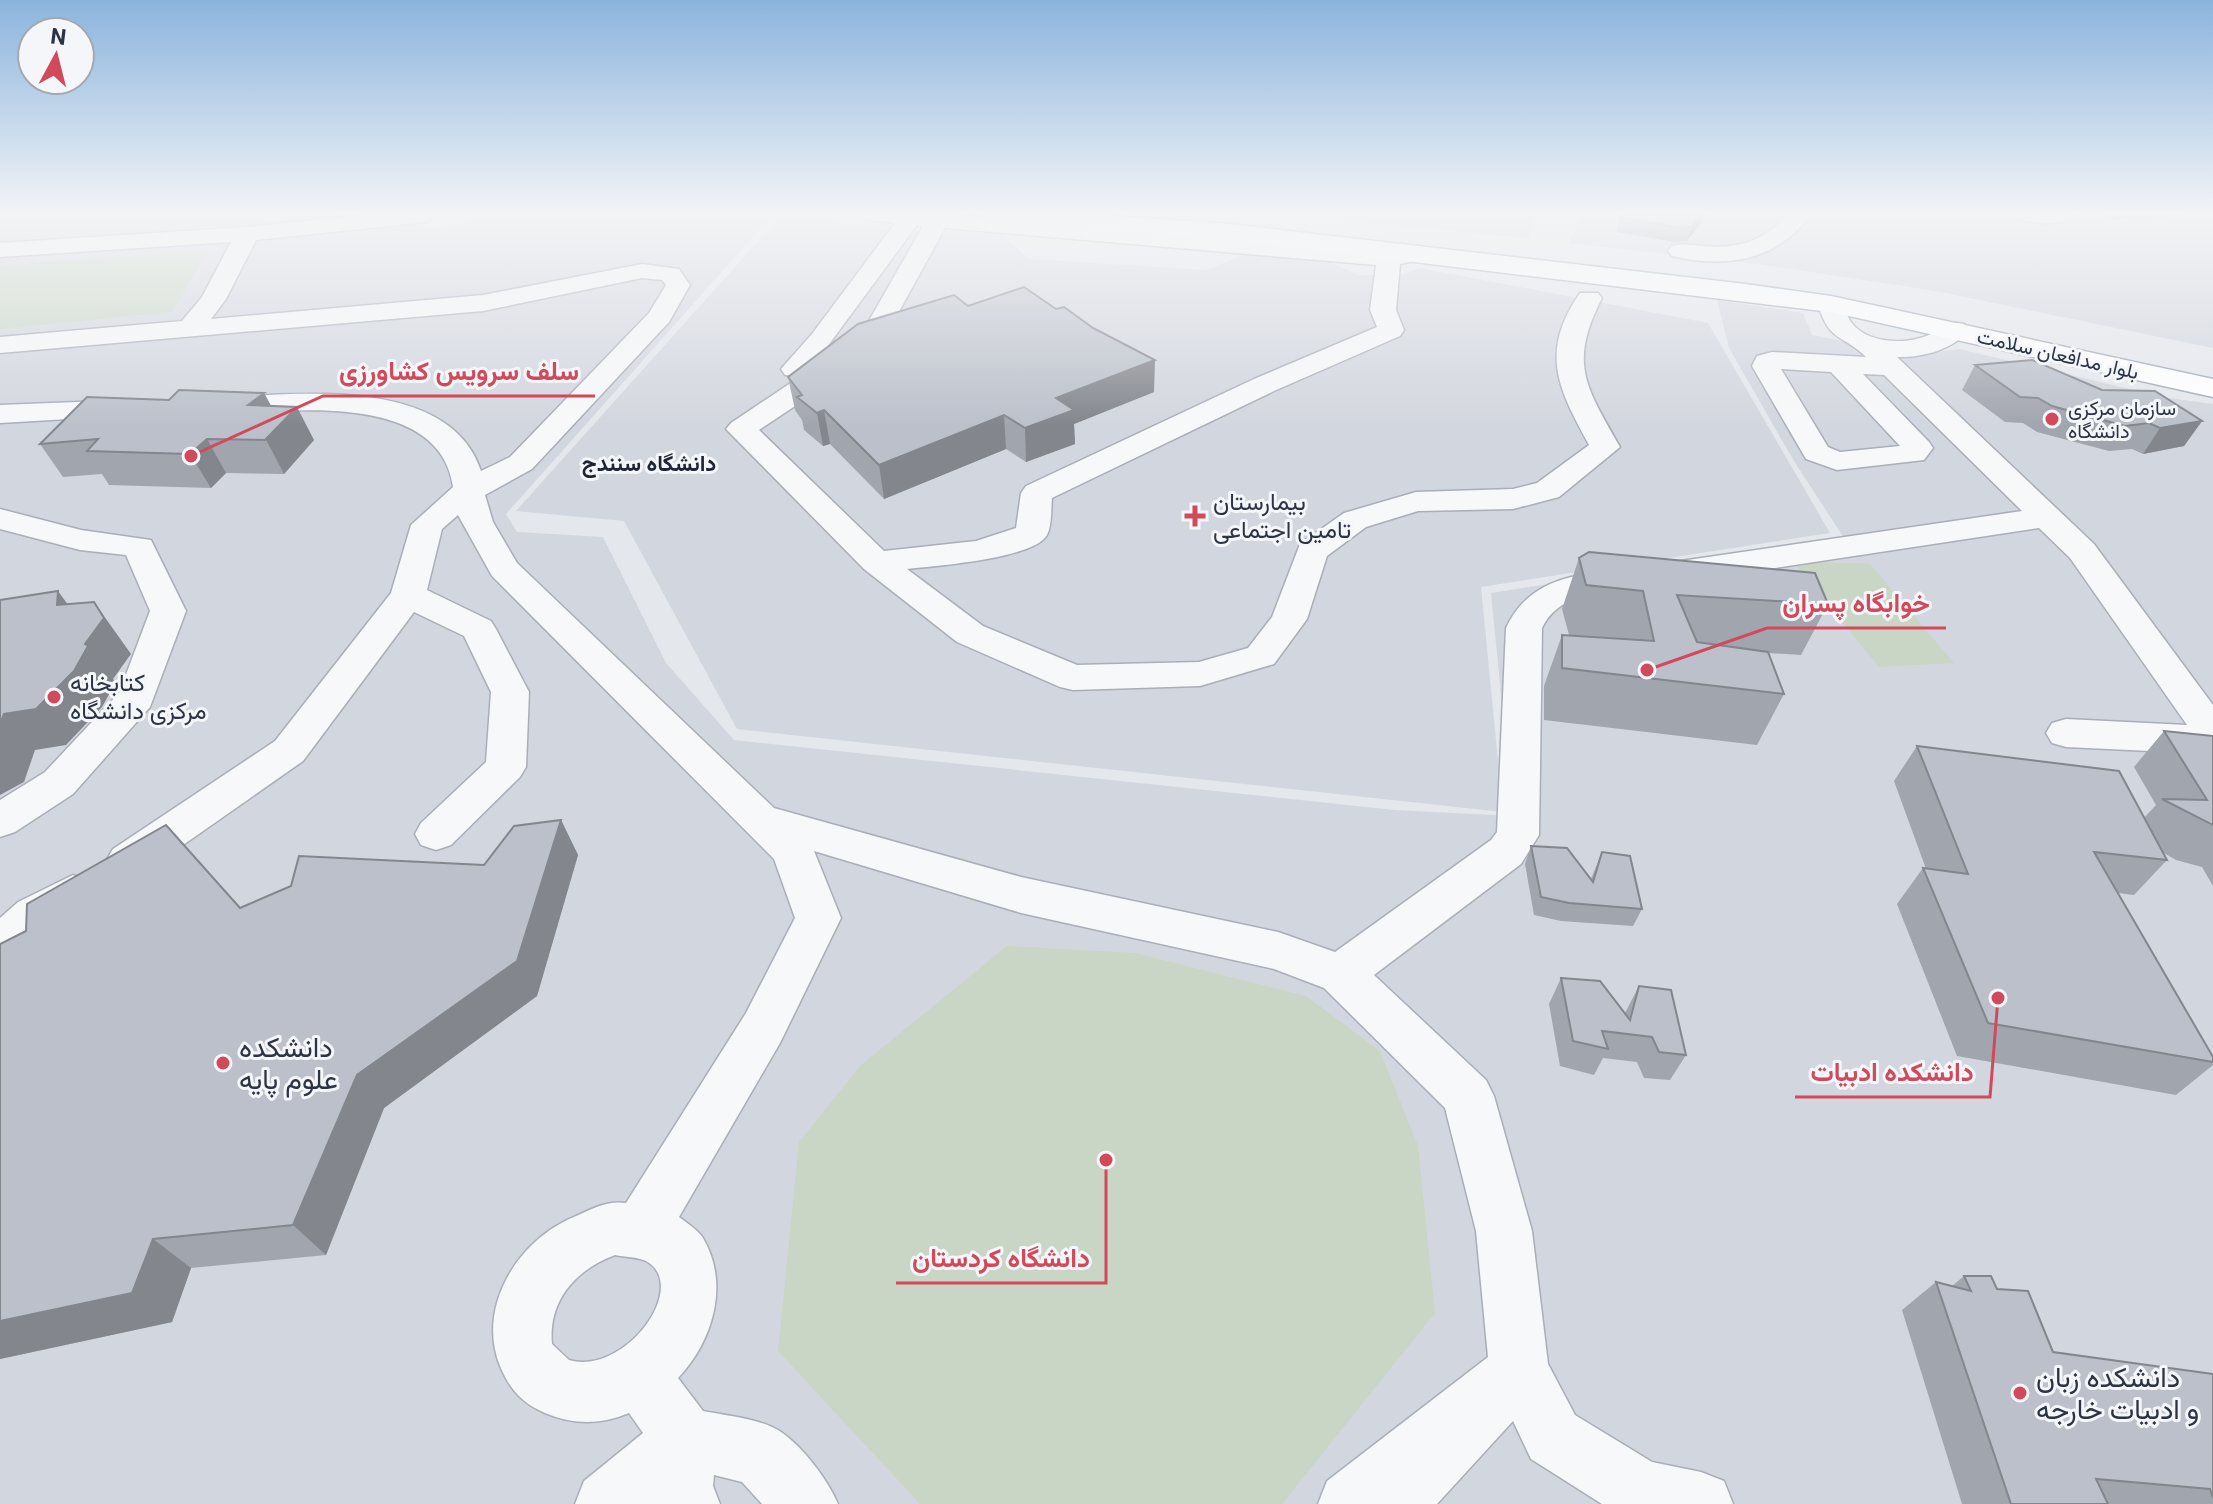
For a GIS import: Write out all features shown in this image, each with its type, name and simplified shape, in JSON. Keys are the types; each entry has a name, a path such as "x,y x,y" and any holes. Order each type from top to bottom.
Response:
{"main road":[{"name":"بلوار مدافعان سلامت","path":"1690,285 1831,304 2213,388"},
{"name":"بلوار مدافعان سلامت","path":"1798,285 1907,305 2213,371"}],"street":[{"path":"191,327 220,285"},
{"path":"0,345 483,303 572,285"},
{"path":"0,946 34,915 151,848 289,751 408,595 427,525 469,490 521,463 660,317 678,285"},
{"path":"741,429 821,340 861,285"},
{"path":"741,429 806,386 845,352 876,331 902,285"},
{"path":"876,562 976,551 1008,544 1032,533 1037,493 1264,385 1391,330 1383,310 1386,285"},
{"path":"741,429 876,562 970,634 1073,678 1200,674 1261,656 1289,619 1312,551 1355,520 1416,502 1513,499 1548,490 1605,447 1576,392 1566,359 1574,323 1589,298"},
{"path":"1831,304 1833,317 1844,332 1881,357 2082,551 2213,733"},
{"path":"1840,365 1914,442 1918,448 1913,454 1837,461 1817,453 1766,366 1772,360 1840,365 1934,343 1955,330"},
{"path":"0,414 331,403 408,414 442,434 462,460 474,515 504,569 792,851 818,918 763,1028 642,1228"},
{"path":"1341,974 1506,852 1518,835 1524,628 1529,615 1552,593 2046,517"},
{"path":"0,519 80,540 139,547 168,611 136,698 59,783 0,821"},
{"path":"408,595 478,629 510,692 506,767 436,834"},
{"path":"2066,733 2213,740"},
{"path":"758,818 1021,895 1278,951 1341,974 1468,1096 1504,1231 1519,1370 1553,1437 1641,1492 1701,1504"},
{"path":"615,1228 642,1228 664,1236 681,1253 689,1275 689,1302 680,1329 662,1355 638,1375 610,1389 581,1394 555,1388 535,1374 523,1353 520,1327 527,1300 542,1274 563,1252 588,1236 615,1228"},
{"path":"1350,1504 1519,1370"},
{"path":"1393,1504 1519,1370"},
{"path":"638,1375 685,1438 759,1454 806,1504"},
{"path":"607,1504 685,1438"},
{"path":"685,1438 680,1495 688,1504"}],"shaded area":[{"path":"0,285 710,285 506,514 517,532 603,537 666,663 734,740 1394,810 1513,816 1491,593 1844,538 1794,461 1729,348 1717,300 1803,313 1812,335 1914,355 1959,349 2168,398 2213,404 2213,1504 0,1504"},
{"name":"بیمارستان تامین اجتماعی","path":"719,285 1510,285 1708,323 1830,533 1481,587 1503,812 737,729 624,521 516,511"},
{"path":"1898,285 2213,285 2213,348"}],"green space":[{"path":"0,285 188,285 172,312 0,329"},
{"path":"1792,561 1870,564 1954,663 1879,667"},
{"path":"1007,946 1135,953 1306,996 1380,1051 1418,1146 1435,1313 1282,1504 920,1504 778,1351 799,1142 861,1065"}],"building":[{"path":"1024,287 1056,309 1064,307 1093,328 1155,360 1056,398 1074,410 1025,428 1004,415 879,465 824,410 817,413 797,397 802,395 788,377 858,324 954,295 968,306"},
{"path":"2032,360 2102,390 2155,391 2202,421 2160,428 2149,423 2125,426 2052,406 2038,398 2020,397 1975,365"},
{"path":"179,390 264,393 248,405 297,407 265,440 207,439 190,454 87,451 98,439 40,444 87,397 169,400"},
{"path":"1589,552 1815,573 1828,604 1677,595 1697,642 1768,652 1784,694 1562,668 1562,635 1654,641 1643,591 1586,585 1579,558"},
{"path":"58,591 57,605 94,602 104,618 85,644 88,646 74,671 36,709 4,714 0,724 0,600"},
{"path":"2164,731 2213,736 2213,825 2162,799 2207,800"},
{"path":"1917,746 2119,771 2167,860 2094,852 2213,1057 2213,1062 1988,1023 1923,868 1968,874"},
{"name":"دانشکده علوم پایه","path":"561,820 517,961 357,1075 293,1225 153,1239 132,1293 0,1321 0,944 26,931 27,904 166,825 240,908 291,886 299,856 484,865 514,826"},
{"path":"1531,846 1567,848 1593,882 1602,852 1630,856 1642,909 1569,903 1541,897"},
{"path":"1561,978 1600,981 1630,1020 1639,986 1671,990 1686,1055 1659,1052 1652,1037 1602,1031 1608,1049 1573,1041"},
{"name":"دانشکده زبان و ادبیات خارجه","path":"1964,1276 1991,1276 1997,1289 2028,1291 2053,1352 2213,1374 2213,1498 2210,1489 2096,1479 2108,1504 2011,1504 1936,1282 1971,1291"}],"place":[{"name":"سازمان مرکزی دانشگاه","path":"2052,419"},
{"name":"سلف سرویس کشاورزی","path":"191,456"},
{"name":"بیمارستان تامین اجتماعی","path":"1195,516"},
{"name":"خوابگاه پسران","path":"1647,670"},
{"name":"کتابخانه مرکزی دانشگاه","path":"54,697"},
{"name":"دانشکده ادبیات","path":"1998,998"},
{"name":"دانشکده علوم پایه","path":"223,1063"},
{"name":"دانشگاه کردستان","path":"1106,1160"},
{"name":"دانشکده زبان و ادبیات خارجه","path":"2020,1393"}],"district":[{"name":"دانشگاه سنندج","path":"649,463"}]}
